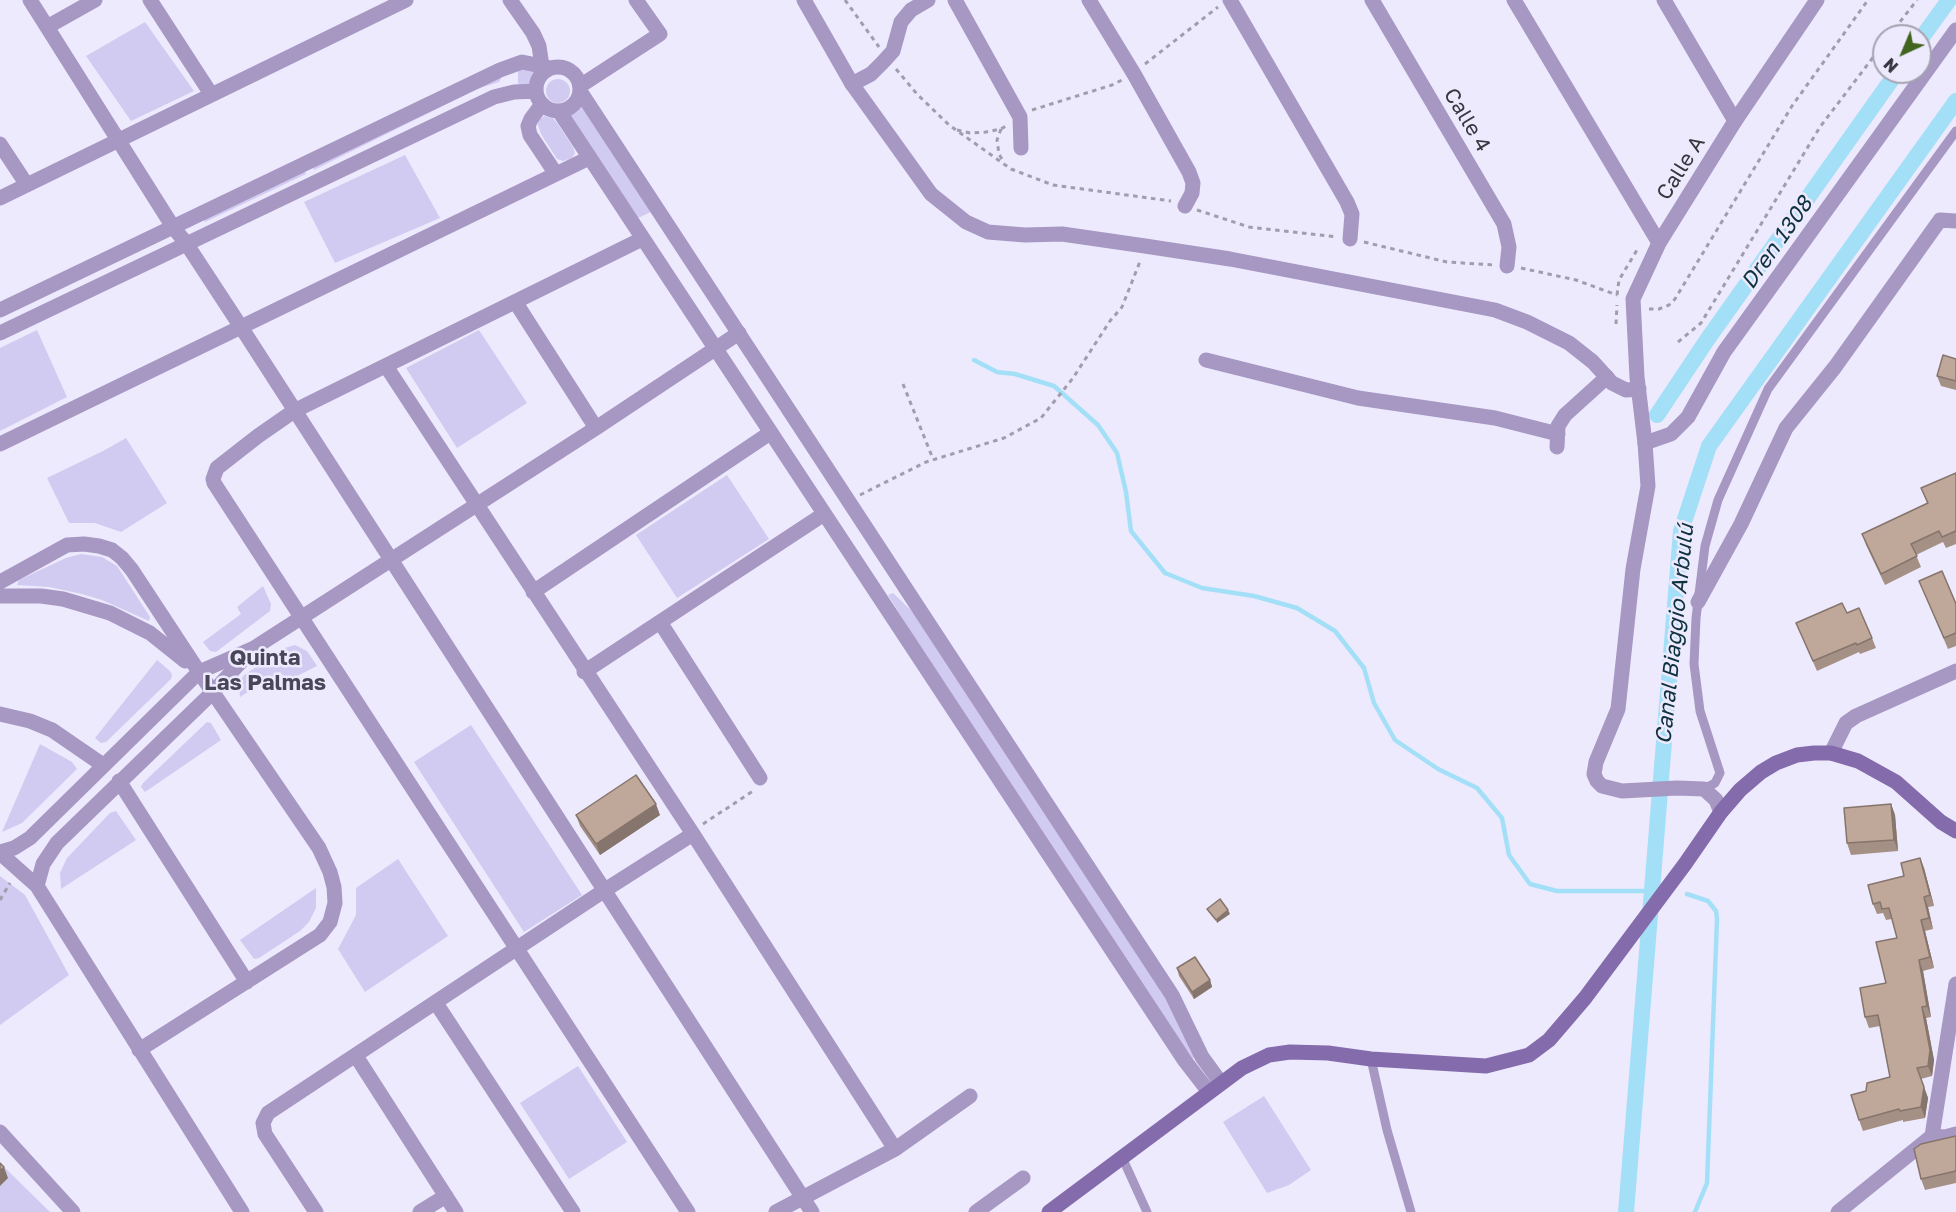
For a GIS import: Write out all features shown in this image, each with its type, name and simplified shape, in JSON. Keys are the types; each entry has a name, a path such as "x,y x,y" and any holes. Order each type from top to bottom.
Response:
{"main road":[{"path":"1049,1212 1215,1087 1242,1068 1269,1055 1290,1052 1328,1053 1371,1059 1486,1066 1529,1055 1549,1040 1585,998 1721,812 1740,790 1761,772 1776,763 1797,755 1831,753 1858,761 1887,776 1922,803 1941,822 1956,831"}],"street":[{"path":"30,0 173,227 241,327 812,1212"},
{"path":"47,27 95,0"},
{"path":"150,0 212,94"},
{"path":"0,198 212,94 384,4 406,0"},
{"path":"510,0 540,46 547,67"},
{"path":"0,333 494,98 514,92 539,98 548,109 559,111 569,109 574,104 580,88 660,34 636,0"},
{"path":"804,0 852,84 931,195 966,222 988,232 1025,235 1062,234 1241,261 1494,310 1527,322 1569,343 1612,383 1626,390 1638,383"},
{"path":"852,84 871,74 893,51 902,22 911,10 928,0"},
{"path":"955,0 1020,117 1021,148"},
{"path":"1089,0 1189,172 1193,183 1192,193 1185,206"},
{"name":"Calle 4","path":"1372,0 1504,224 1509,247 1507,266"},
{"path":"1514,0 1659,243"},
{"path":"1664,0 1735,121"},
{"name":"Calle A","path":"1704,789 1622,791 1602,786 1597,782 1594,774 1596,762 1618,709 1633,569 1648,486 1633,299 1659,243 1735,121 1817,0"},
{"path":"1225,3 1347,202 1352,214 1350,239"},
{"path":"1645,443 1671,434 1688,417 1724,352 1956,30"},
{"path":"0,310 500,70 522,62 558,67 572,72 580,88 739,333 1172,995 1215,1087"},
{"path":"547,67 540,77 539,98 528,126 530,135 556,174"},
{"path":"559,111 1185,1061 1215,1087"},
{"path":"0,144 27,185"},
{"path":"0,444 589,158"},
{"path":"1698,602 1741,524 1786,428 1835,367 1940,220 1956,221"},
{"path":"642,239 294,411 217,468 213,479 516,950 688,1212"},
{"path":"516,303 596,428"},
{"path":"242,1212 37,886 0,853 30,838 199,672 254,648 739,333"},
{"path":"1206,360 1358,398 1495,418 1558,440 1558,426 1564,415 1607,377"},
{"path":"386,366 584,672 692,833 895,1149"},
{"path":"533,592 770,433"},
{"path":"584,672 824,514"},
{"path":"0,582 67,545 84,544 111,550 122,558 319,848 330,872 335,903 330,922 320,935 139,1050"},
{"path":"0,597 18,595 52,598 84,604 110,613 150,633 199,672"},
{"path":"660,622 758,784"},
{"path":"37,886 39,874 50,851 119,781 213,692 254,648"},
{"path":"1831,753 1846,723 1856,716 1956,671"},
{"path":"0,714 30,721 52,730 103,765"},
{"path":"119,781 247,982"},
{"path":"1704,789 1716,801 1721,812"},
{"path":"316,1212 265,1134 263,1123 267,1113 692,833"},
{"path":"1838,1212 1932,1136 1956,984"},
{"path":"436,1003 573,1212"},
{"path":"356,1056 456,1212"},
{"path":"777,1212 895,1149 970,1096"},
{"path":"0,1131 73,1212"},
{"path":"1932,1136 1945,1137 1956,1134"},
{"path":"976,1212 1023,1178"},
{"path":"420,1212 446,1196"}],"lane":[{"path":"1704,789 1715,783 1720,773 1700,711 1694,664 1705,546 1718,500 1768,389 1956,131"},
{"path":"1371,1059 1387,1130 1411,1212"},
{"path":"1122,1157 1147,1212"}],"path":[{"path":"845,0 867,34 917,94 955,130 1005,164 1053,185 1167,200 1249,227 1350,239 1447,262 1533,269 1576,280 1617,295"},
{"path":"1649,309 1659,309 1669,305 1674,299 1792,106 1868,0"},
{"path":"1898,24 1917,0"},
{"path":"955,130 970,133 1001,129 1037,107 1112,85 1134,74 1225,3"},
{"path":"1678,342 1701,322 1820,127 1872,59"},
{"path":"1001,129 997,140 999,154 1005,164"},
{"path":"849,501 933,459 1004,438 1041,418 1073,378 1110,321 1122,307 1145,246"},
{"path":"903,384 933,459"},
{"path":"692,833 758,784"}],"shaded area":[{"path":"145,22 194,91 131,121 86,56"},
{"path":"518,67 535,70 534,80 529,84 518,83"},
{"path":"503,74 499,82 477,89 314,170 311,164"},
{"path":"558,79 563,80 569,86 569,96 563,102 558,103 553,102 547,96 546,91 547,86 553,80"},
{"path":"578,106 583,106 651,212 638,218 571,117 571,112"},
{"path":"544,116 553,118 573,147 575,153 572,158 563,161 557,159 541,134 537,122"},
{"path":"405,155 440,218 335,263 304,202"},
{"path":"304,169 306,174 205,222 203,218"},
{"path":"37,330 67,397 0,431 0,348"},
{"path":"479,330 527,403 457,448 406,368"},
{"path":"126,438 167,503 121,532 95,523 69,523 47,478"},
{"path":"727,475 769,539 677,598 636,535"},
{"path":"81,554 102,557 117,566 150,617 149,621 102,600 82,594 49,587 17,585 19,580 66,558"},
{"path":"263,586 271,604 270,611 216,652 210,651 203,642 241,614 237,607"},
{"path":"893,593 917,616 1166,995 1195,1057 1191,1060 950,695 888,595"},
{"path":"295,645 307,651 317,666 287,681 280,672 240,697 239,684 243,676 281,649"},
{"path":"157,660 170,671 171,679 106,742 101,743 95,738"},
{"path":"207,722 211,723 221,740 145,792 141,787 143,783"},
{"path":"471,725 582,895 524,932 414,762"},
{"path":"40,744 72,762 77,769 22,823 2,832"},
{"path":"116,811 136,840 61,889 60,873 67,858 110,813"},
{"path":"398,859 448,936 365,992 338,949 356,915 356,888"},
{"path":"0,876 25,895 69,975 0,1025"},
{"path":"316,888 316,908 309,922 300,931 254,959 240,940"},
{"path":"578,1066 627,1142 569,1179 520,1103"},
{"path":"1264,1096 1311,1170 1289,1185 1267,1193 1223,1122"},
{"path":"0,1163 50,1212 0,1212"}],"building":[{"path":"1943,355 1956,359 1956,381 1937,376"},
{"path":"1956,473 1956,531 1942,537 1939,531 1911,544 1917,556 1881,574 1862,534 1928,503 1921,488"},
{"path":"1942,571 1956,604 1956,633 1944,638 1919,581"},
{"path":"1842,603 1847,613 1859,608 1872,638 1813,661 1796,623"},
{"path":"636,775 656,804 596,844 576,815"},
{"path":"1891,804 1894,840 1847,843 1844,808"},
{"path":"1920,858 1930,895 1924,897 1929,918 1921,920 1930,957 1919,960 1927,1006 1922,1007 1930,1050 1928,1066 1917,1068 1924,1087 1921,1107 1900,1111 1899,1109 1859,1120 1851,1095 1866,1091 1867,1083 1890,1077 1878,1015 1865,1017 1860,988 1886,983 1876,942 1897,938 1889,908 1882,909 1880,902 1873,904 1868,885 1904,876 1901,863"},
{"path":"1220,899 1228,910 1216,920 1207,909"},
{"path":"1195,957 1210,980 1192,992 1177,968"},
{"path":"1956,1136 1956,1171 1921,1179 1914,1149 1921,1144"}],"waterway":[{"name":"Dren 1308","path":"1932,24 1949,0"},
{"name":"Dren 1308","path":"1657,415 1707,340 1888,84"},
{"name":"Canal Biaggio Arbulú","path":"1626,1212 1681,531 1709,446 1956,101"},
{"path":"974,360 997,372 1015,374 1054,386 1098,425 1117,453 1126,492 1131,531 1165,573 1202,588 1254,596 1297,608 1335,631 1364,668 1374,703 1395,740 1438,769 1477,788 1502,818 1509,855 1530,884 1557,891 1656,891"},
{"path":"1687,894 1708,901 1716,911 1717,919 1707,1183 1695,1212"}],"district":[{"name":"Quinta Las Palmas","path":"265,670"}]}
